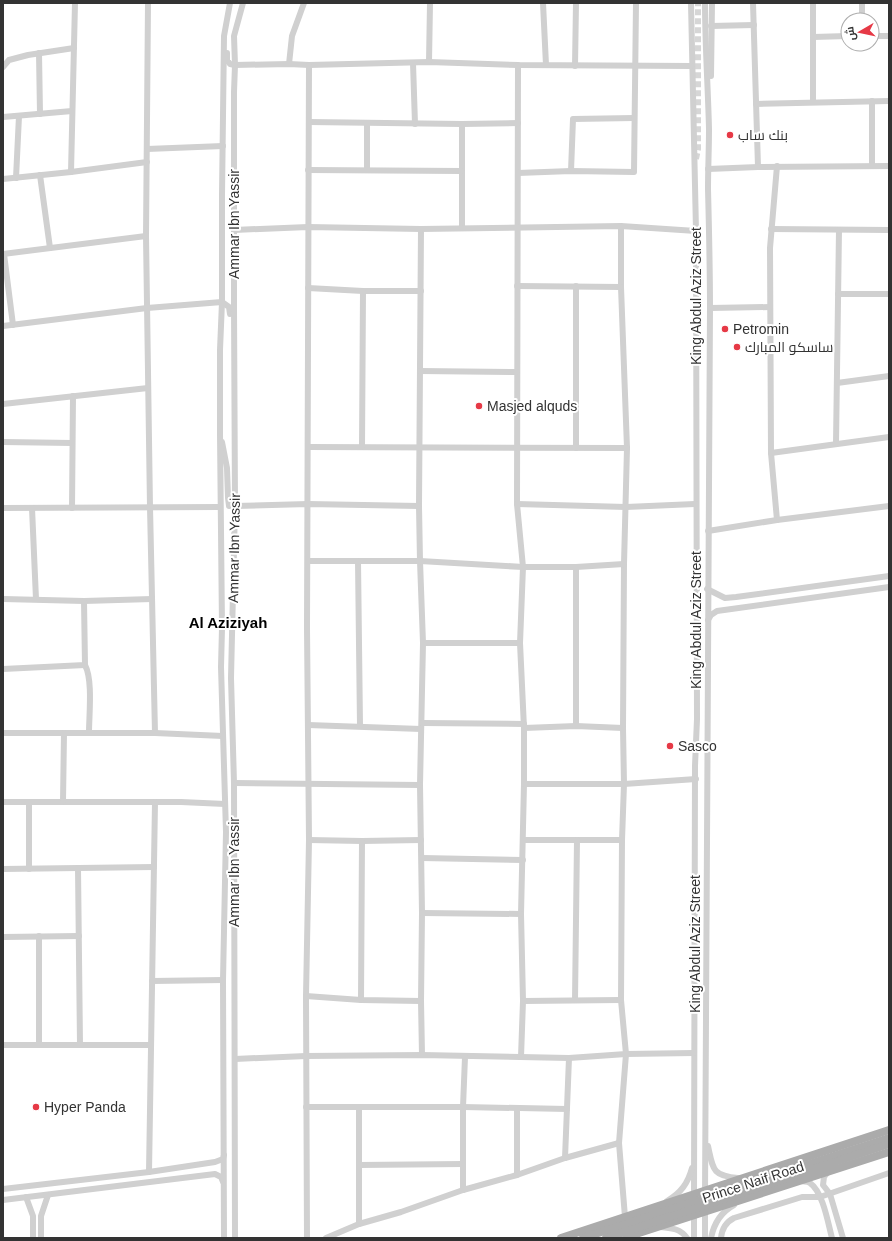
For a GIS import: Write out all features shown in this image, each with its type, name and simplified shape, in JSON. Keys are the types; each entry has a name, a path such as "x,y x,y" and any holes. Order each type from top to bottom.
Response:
{"main road":[{"path":"561,1238 742,1178 888,1132"},
{"path":"583,1238 888,1132"},
{"path":"606,1238 889,1144"},
{"name":"Prince Naif Road","path":"626,1238 640,1235 656,1227 889,1152"},
{"path":"761,1172 750,1180 750,1185 752,1188 769,1190"}],"street":[{"path":"71,172 75,3"},
{"path":"148,3 146,236 155,733"},
{"name":"Ammar Ibn Yassir","path":"224,1238 223,980 226,832 221,667 220,350 222,302 223,83 225,31 230,3"},
{"name":"Ammar Ibn Yassir","path":"234,1238 234,783 231,678 236,506 234,351 234,36 243,3"},
{"path":"289,64 292,36 304,3"},
{"path":"429,62 430,3"},
{"path":"543,3 546,65"},
{"path":"575,66 576,3"},
{"path":"518,173 571,171 634,172 636,3"},
{"name":"King Abdul Aziz Street","path":"691,3 696,232 694,1238"},
{"name":"King Abdul Aziz Street","path":"705,3 709,130"},
{"name":"King Abdul Aziz Street","path":"705,1238 706,709 710,308 708,168 712,3"},
{"path":"754,3 758,166"},
{"path":"813,3 813,102"},
{"path":"711,26 754,25"},
{"path":"225,31 227,60 230,64 235,65 429,62 575,66 692,66"},
{"path":"813,37 840,36"},
{"path":"3,67 9,60 40,53 74,48"},
{"path":"40,53 40,114"},
{"path":"413,63 415,124"},
{"path":"307,1238 306,996 309,840 309,65"},
{"path":"518,65 517,504 523,567 520,644 524,726 521,1057"},
{"path":"872,101 872,166"},
{"path":"756,104 889,101"},
{"path":"3,117 72,111"},
{"path":"16,178 19,116"},
{"path":"571,171 573,119 634,118"},
{"path":"309,122 415,124 518,123"},
{"path":"367,123 367,170"},
{"path":"462,124 462,228"},
{"path":"147,149 223,146"},
{"path":"3,179 147,162"},
{"path":"708,168 758,166 889,166"},
{"path":"777,166 770,248 771,453 777,520"},
{"path":"308,170 462,171"},
{"path":"40,175 50,248"},
{"path":"234,230 308,227 421,229 621,226 696,232"},
{"path":"621,226 621,287 627,448 624,564 624,784 622,840 621,1000 626,1054 620,1143 625,1217"},
{"path":"421,229 419,506 423,643 420,785 422,858 422,1056"},
{"path":"771,229 889,230"},
{"path":"836,444 839,230"},
{"path":"12,325 4,254 146,236"},
{"path":"517,286 621,287"},
{"path":"576,286 576,448"},
{"path":"308,288 363,291 421,291"},
{"path":"362,447 363,291"},
{"path":"838,294 889,294"},
{"path":"3,326 147,308 222,302 229,307 234,351"},
{"path":"710,308 770,307"},
{"path":"420,371 517,372"},
{"path":"837,383 889,376"},
{"path":"3,404 148,388"},
{"path":"72,508 73,396"},
{"path":"220,428 228,468 229,506 308,504 419,506"},
{"path":"771,453 889,437"},
{"path":"3,442 72,442"},
{"path":"308,447 627,448"},
{"path":"517,504 626,507 696,504"},
{"path":"708,531 777,520 889,506"},
{"path":"3,508 220,507"},
{"path":"32,508 36,599"},
{"path":"308,561 420,561 523,567 576,567 624,564"},
{"path":"358,561 360,726"},
{"path":"576,567 576,726"},
{"path":"707,589 725,598 796,590 889,576"},
{"path":"708,620 714,612 889,587"},
{"path":"725,598 724,604 726,610"},
{"path":"3,599 84,601 152,599"},
{"path":"84,601 85,665 90,680 89,733"},
{"path":"423,643 520,644"},
{"path":"3,669 85,665"},
{"path":"308,725 576,726 623,728"},
{"path":"3,733 155,733 223,736"},
{"path":"63,802 64,733"},
{"path":"524,784 624,784 696,779"},
{"path":"234,783 420,785"},
{"path":"3,802 155,802 225,804"},
{"path":"29,802 29,869"},
{"path":"149,1172 155,802"},
{"path":"309,840 421,840"},
{"path":"524,840 622,840"},
{"path":"575,1000 577,840"},
{"path":"361,1000 362,841"},
{"path":"422,858 523,860"},
{"path":"78,868 80,1045"},
{"path":"3,870 154,868"},
{"path":"422,913 522,914"},
{"path":"39,936 39,1045"},
{"path":"3,937 79,936"},
{"path":"152,982 223,980"},
{"path":"306,996 361,1000 421,1001"},
{"path":"522,1001 621,1000"},
{"path":"3,1045 151,1045"},
{"path":"235,1059 306,1056 569,1058 626,1054 694,1053"},
{"path":"463,1190 463,1107 465,1057"},
{"path":"566,1158 569,1058"},
{"path":"306,1107 463,1107 567,1109"},
{"path":"359,1107 359,1224"},
{"path":"517,1108 517,1175"},
{"path":"706,1133 714,1168 717,1173 725,1177 742,1178"},
{"path":"326,1238 359,1224 401,1212 463,1190 620,1143"},
{"path":"3,1189 149,1172 216,1162 223,1158 224,1153"},
{"path":"658,1206 674,1197 684,1188 689,1178 694,1158"},
{"path":"359,1165 463,1164"},
{"path":"829,1171 824,1177 823,1185 830,1194 843,1238"},
{"path":"721,1238 726,1224 734,1218 802,1197 830,1194 889,1173"},
{"path":"3,1200 215,1174 221,1177 224,1185"},
{"path":"799,1181 811,1184 820,1196 832,1238"},
{"path":"41,1238 41,1216 48,1195"},
{"path":"26,1197 33,1216 33,1238"},
{"path":"711,1238 713,1229 721,1215 730,1207 746,1198"},
{"path":"224,1215 228,1238"},
{"path":"656,1227 677,1230 684,1234 687,1238"}],"tunnel":[{"path":"696,159 698,149 698,3"}],"place":[{"name":"بنك ساب","path":"730,135"},
{"name":"Petromin","path":"725,329"},
{"name":"ساسكو المبارك","path":"737,347"},
{"name":"Masjed alquds","path":"479,406"},
{"name":"Sasco","path":"670,746"},
{"name":"Hyper Panda","path":"36,1107"}],"district":[{"name":"Al Aziziyah","path":"228,622"}]}
